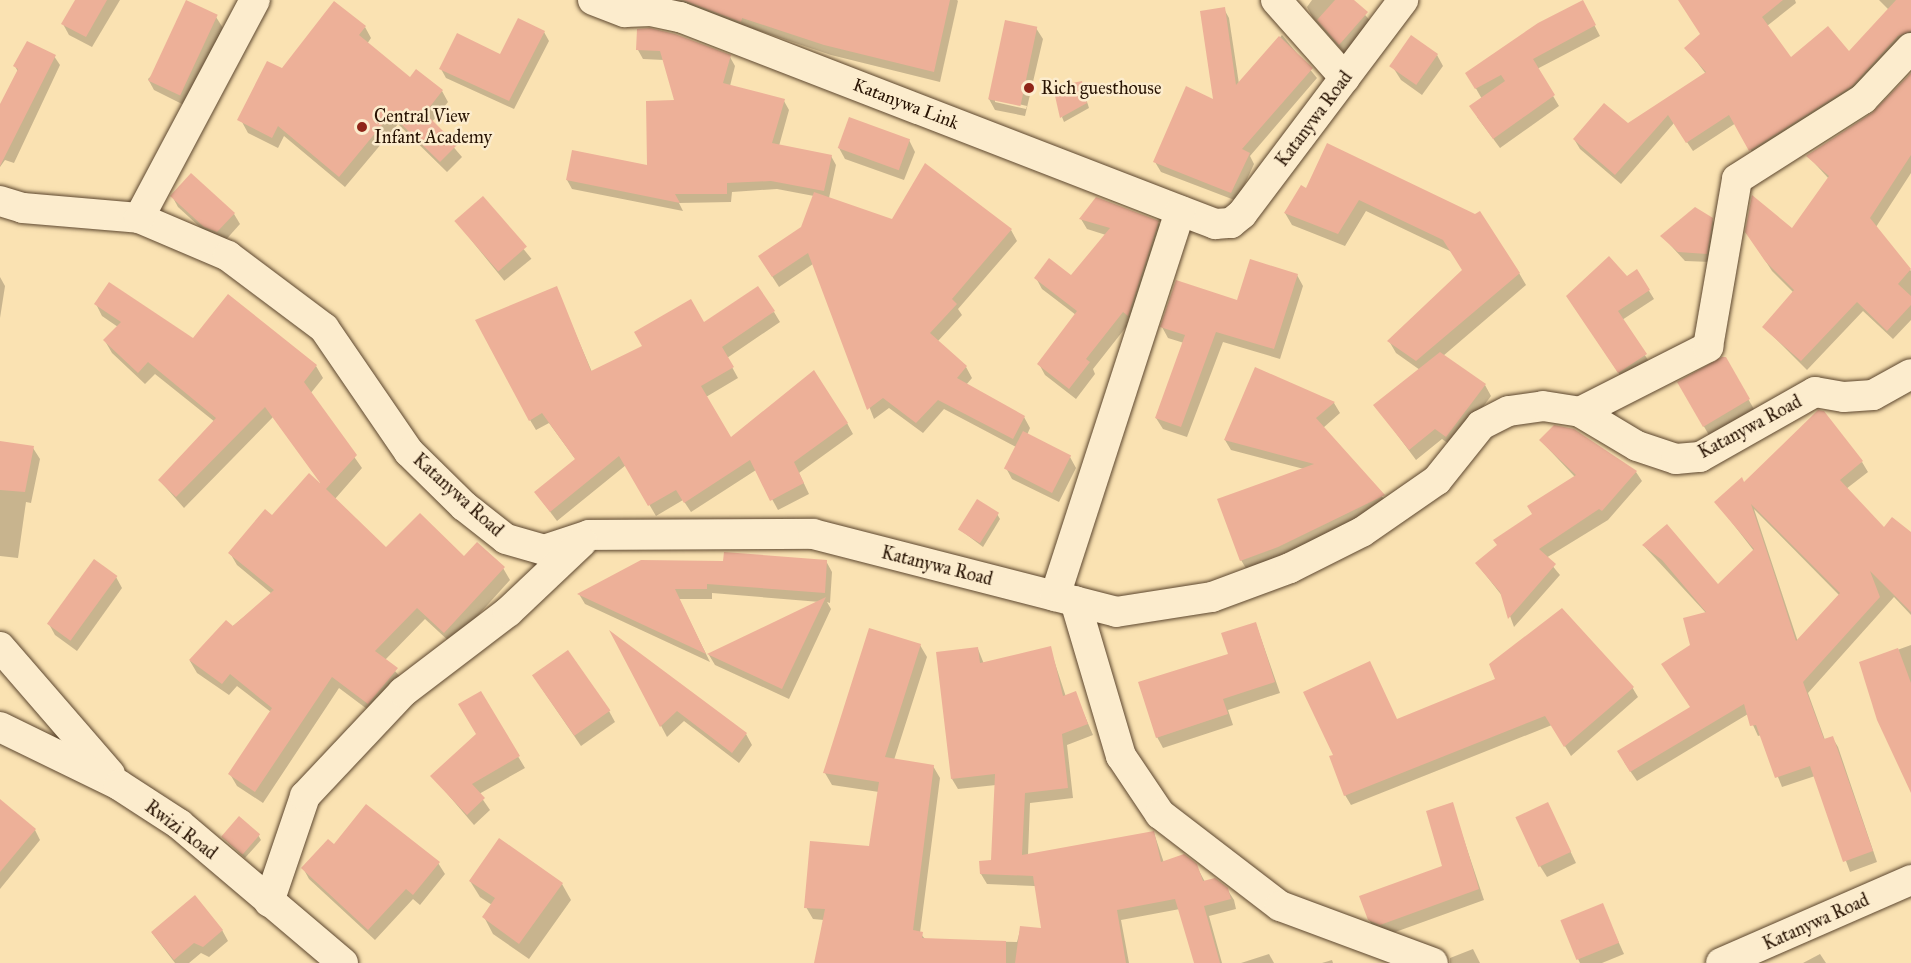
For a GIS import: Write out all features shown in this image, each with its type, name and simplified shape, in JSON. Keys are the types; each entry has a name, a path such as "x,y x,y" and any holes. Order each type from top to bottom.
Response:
{"street":[{"path":"139,218 255,0"},
{"name":"Katanywa Link","path":"593,0 625,12 680,17 1215,224"},
{"path":"1276,0 1345,78"},
{"name":"Katanywa Road","path":"1215,224 1231,223 1242,214 1403,0"},
{"path":"1580,412 1708,347 1737,179 1863,99 1911,48"},
{"name":"Katanywa Road","path":"0,201 23,208 139,218 228,256 324,328 410,452 464,506 506,539 544,550 590,536 813,534 1116,612 1212,597 1290,568 1362,532 1437,480 1481,425 1509,411 1542,406 1580,412 1637,446 1676,459 1700,457 1815,392 1844,397 1873,395 1911,374"},
{"path":"1180,211 1065,599 1121,756 1160,814 1280,906 1433,963"},
{"path":"269,902 305,796 403,692 508,612 590,536"},
{"path":"0,647 119,785"},
{"name":"Rwizi Road","path":"0,728 119,785 179,824 343,963"},
{"name":"Katanywa Road","path":"1721,963 1911,880"}],"building":[{"path":"75,0 107,0 86,37 61,24"},
{"path":"186,0 218,15 180,95 148,81"},
{"path":"683,0 950,0 934,72 824,45 742,18 741,22"},
{"path":"1335,0 1354,0 1368,12 1339,45 1317,20"},
{"path":"1583,0 1596,25 1533,59 1555,95 1493,139 1469,106 1505,81 1501,75 1475,89 1465,73 1538,23"},
{"path":"1678,0 1783,0 1762,17 1791,57 1828,26 1849,51 1896,0 1911,0 1911,31 1898,36 1852,86 1749,151 1729,115 1686,143 1668,115 1615,175 1573,139 1604,103 1628,123 1706,72 1684,48 1700,34"},
{"path":"334,1 366,26 359,35 410,77 416,69 443,90 425,113 457,145 440,162 391,114 339,177 278,126 272,138 237,120 267,61 282,68"},
{"path":"1225,7 1236,85 1279,36 1313,68 1242,149 1250,153 1231,193 1153,162 1186,86 1213,99 1200,11"},
{"path":"518,18 545,31 509,101 439,69 457,33 500,54"},
{"path":"1005,20 1037,27 1020,106 988,99"},
{"path":"650,28 675,34 731,55 723,83 785,99 772,143 832,155 824,191 771,181 727,183 727,194 675,194 680,203 566,180 572,150 647,165 646,101 674,100 660,51 636,50 637,29"},
{"path":"1411,35 1438,54 1416,85 1389,66"},
{"path":"27,41 56,55 0,166 0,104 18,69 13,66"},
{"path":"1911,73 1911,155 1870,218 1911,269 1898,284 1911,296 1911,305 1887,331 1857,302 1801,361 1762,327 1794,290 1765,261 1745,232 1752,195 1792,228 1829,176 1806,156 1872,113"},
{"path":"1082,81 1087,103 1060,118 1053,87"},
{"path":"849,117 910,139 899,170 838,148"},
{"path":"1327,143 1475,214 1480,211 1520,273 1416,361 1387,341 1462,270 1443,240 1359,200 1338,234 1284,213 1301,185 1306,188"},
{"path":"925,163 1012,229 952,299 957,304 930,333 967,366 957,378 1025,416 1013,439 938,400 916,423 883,398 867,410 808,253 772,277 758,256 801,227 814,192 892,219"},
{"path":"191,173 235,213 217,232 204,227 170,196"},
{"path":"483,196 527,247 498,271 454,221"},
{"path":"1096,197 1159,221 1128,316 1123,312 1086,359 1090,362 1069,389 1037,364 1077,311 1034,278 1049,258 1071,275 1110,228 1079,219"},
{"path":"1695,207 1713,218 1707,254 1678,252 1660,236"},
{"path":"1609,256 1627,276 1637,269 1650,290 1618,311 1647,354 1618,373 1566,296"},
{"path":"1250,259 1298,274 1274,349 1216,332 1181,427 1155,418 1185,335 1160,327 1176,280 1237,300"},
{"path":"109,282 193,338 228,294 317,365 304,382 357,455 326,489 386,547 420,513 464,556 477,542 505,567 444,633 417,608 375,651 398,668 368,704 332,677 255,792 228,774 272,708 230,674 222,684 189,660 226,620 233,626 274,590 228,553 265,509 272,515 309,473 321,484 265,407 176,497 158,480 216,418 148,362 138,373 103,340 121,322 94,304"},
{"path":"557,286 591,371 642,346 634,332 691,299 704,322 758,286 775,311 722,347 734,367 701,386 731,437 814,370 848,423 794,462 804,483 770,501 750,460 684,503 676,490 648,506 619,456 550,512 534,492 575,459 542,413 529,421 475,320"},
{"path":"1440,352 1486,384 1446,437 1435,429 1409,450 1373,405"},
{"path":"1722,357 1726,357 1750,399 1703,427 1677,382"},
{"path":"1255,367 1335,402 1316,418 1385,495 1278,547 1240,561 1217,499 1314,464 1224,440"},
{"path":"1818,410 1824,411 1863,461 1840,480 1884,527 1892,517 1911,532 1911,612 1870,571 1880,597 1803,682 1824,739 1833,736 1873,851 1843,862 1810,766 1775,778 1756,725 1750,726 1744,704 1630,772 1617,751 1690,707 1661,664 1690,645 1683,618 1706,612 1662,560 1642,545 1667,524 1718,584 1754,549 1714,502 1742,477 1744,482","holes":["1751,504 1840,593 1796,641"]},
{"path":"1554,425 1574,429 1637,471 1602,511 1599,509 1539,549 1556,564 1508,619 1500,592 1475,563 1497,545 1493,540 1532,514 1527,506 1576,475 1539,440"},
{"path":"1023,431 1071,456 1052,493 1004,468"},
{"path":"0,441 34,446 25,492 0,490"},
{"path":"977,499 999,513 980,543 958,530"},
{"path":"724,552 827,560 825,593 707,584 707,589 675,589 706,654 577,594 641,560 723,561"},
{"path":"94,559 117,576 70,641 47,624"},
{"path":"826,597 782,689 707,654"},
{"path":"1562,608 1634,687 1564,747 1545,716 1344,796 1329,756 1333,755 1303,692 1370,661 1397,719 1495,679 1489,664"},
{"path":"1256,622 1275,682 1223,699 1228,714 1156,738 1138,682 1228,654 1221,633"},
{"path":"869,628 921,644 885,757 934,765 913,930 923,932 922,938 1006,941 1006,963 814,963 825,909 804,908 810,841 869,846 879,782 823,773"},
{"path":"609,630 747,733 732,753 677,711 660,727"},
{"path":"1051,646 1063,696 1076,691 1088,724 1062,734 1068,788 1025,793 1022,855 1154,831 1161,862 1184,854 1197,864 1203,881 1215,878 1228,888 1231,899 1204,906 1220,963 1194,963 1175,899 1117,910 1126,963 1015,963 1020,926 1041,928 1033,876 980,874 979,861 991,860 995,774 951,779 936,652 978,647 980,663"},
{"path":"1898,648 1911,683 1911,793 1877,720 1859,662"},
{"path":"568,650 610,711 574,736 532,675"},
{"path":"481,691 520,756 472,784 485,798 467,815 430,776 476,734 458,704"},
{"path":"0,799 36,829 0,872"},
{"path":"1453,802 1479,889 1380,925 1368,920 1359,896 1442,866 1426,811"},
{"path":"1548,802 1571,852 1539,867 1515,817"},
{"path":"366,804 440,862 413,895 406,889 368,930 301,868 328,839 334,844"},
{"path":"239,816 260,834 242,855 221,836"},
{"path":"499,838 563,883 519,944 482,917 495,898 469,881"},
{"path":"195,895 223,930 203,947 194,943 174,960 151,932"},
{"path":"1603,903 1619,943 1576,960 1560,920"}],"place":[{"name":"Rich guesthouse","path":"1029,88"},
{"name":"Central View Infant Academy","path":"362,127"}]}
